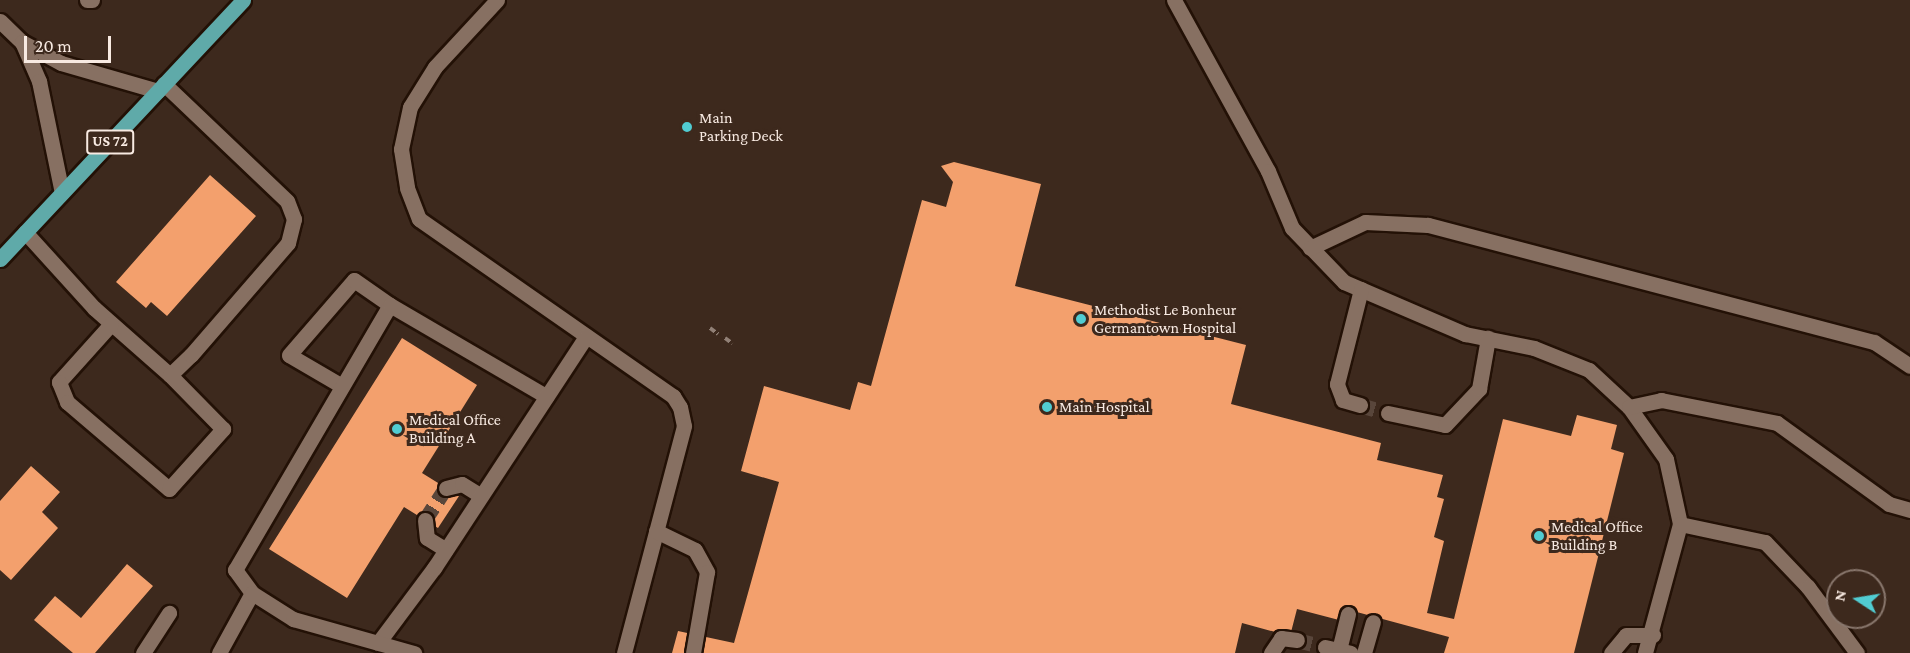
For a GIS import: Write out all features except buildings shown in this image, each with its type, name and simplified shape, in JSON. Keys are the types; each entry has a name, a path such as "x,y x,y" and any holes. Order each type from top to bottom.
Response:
{"main road":[{"name":"US 72","path":"0,259 243,0"}],"lane":[{"path":"87,0 92,0"},
{"path":"497,0 435,67 410,107 401,149 407,188 419,219 673,396 680,407 684,426 624,653"},
{"path":"1174,0 1268,171 1292,228 1344,282 1488,338 1534,348 1588,370 1629,406 1666,459 1680,524 1653,635 1645,653"},
{"path":"0,21 22,42 61,63 161,88 287,201 294,219 288,243 170,375"},
{"path":"22,42 39,81 62,193"},
{"path":"1311,248 1365,222 1428,225 1874,342 1910,366"},
{"path":"25,232 111,324 170,375 223,429 169,489 67,402 63,392 60,382 111,324"},
{"path":"342,386 289,355 354,280 390,305 546,396"},
{"path":"1360,405 1343,400 1337,384 1361,289"},
{"path":"390,305 235,570 252,593 293,619 414,653"},
{"path":"378,643 446,550 586,337"},
{"path":"1388,412 1445,426 1479,389 1488,338"},
{"path":"1629,406 1661,400 1777,423 1889,504 1910,510"},
{"path":"446,488 462,484 481,496"},
{"path":"425,520 427,538 446,550"},
{"path":"1680,524 1765,542 1808,587 1857,653"},
{"path":"656,531 694,550 707,572 693,653"},
{"path":"219,653 252,593"},
{"path":"142,653 169,613"},
{"path":"1338,650 1348,614"},
{"path":"1364,653 1373,622"},
{"path":"1611,653 1626,636 1653,635"},
{"path":"1271,653 1281,638 1297,640"}],"path":[{"path":"710,328 718,334"},
{"path":"725,338 732,343"}],"tunnel":[{"path":"1360,405 1388,413"},
{"path":"425,520 446,488"},
{"path":"1297,640 1325,647"}],"place":[{"name":"Main Parking Deck","path":"687,127"},
{"name":"Methodist Le Bonheur Germantown Hospital","path":"1081,319"},
{"name":"Main Hospital","path":"1047,407"},
{"name":"Medical Office Building A","path":"397,429"},
{"name":"Medical Office Building B","path":"1539,536"}]}
